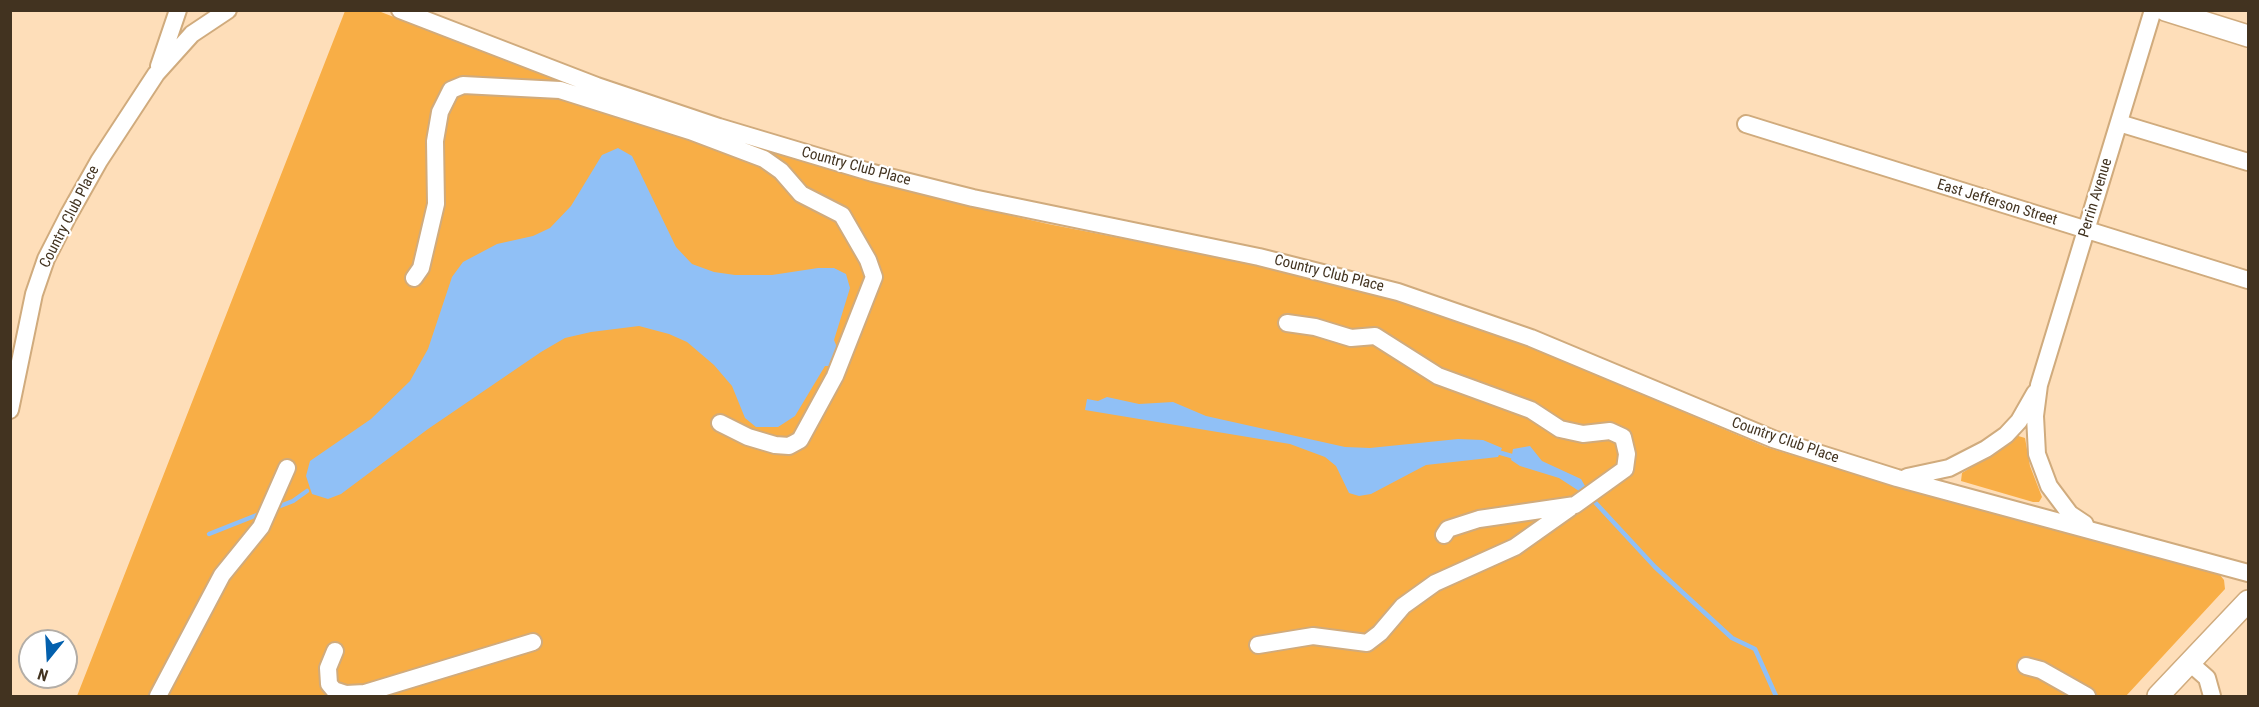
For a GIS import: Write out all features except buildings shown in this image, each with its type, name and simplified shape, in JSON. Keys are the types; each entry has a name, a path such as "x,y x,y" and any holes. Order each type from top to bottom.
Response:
{"main road":[{"path":"2165,10 2248,36"},
{"path":"2158,696 2248,601"}],"street":[{"name":"Country Club Place","path":"156,74 178,10"},
{"name":"Country Club Place","path":"10,410 34,294 46,259 99,160 156,74 192,34 228,10"},
{"name":"Country Club Place","path":"400,10 579,80 719,127 873,173 973,198 1259,256 1398,291 1531,338 1773,439 1898,478 2248,573"},
{"name":"Perrin Avenue","path":"2095,530 2070,514 2049,486 2041,468 2035,416 2039,385 2153,10"},
{"path":"414,278 421,268 436,204 435,141 440,112 452,90 462,85 560,90 690,131 764,159 781,171 801,194 842,215 868,260 874,277 835,376 800,440 789,446 775,445 748,437 720,423"},
{"path":"2119,123 2248,162"},
{"name":"East Jefferson Street","path":"1746,124 2248,280"},
{"path":"1258,645 1313,636 1367,643 1380,633 1403,606 1435,583 1515,548 1625,469 1626,443 1618,433 1583,434 1560,429 1521,406 1438,376 1375,336 1344,336 1315,327 1287,323"},
{"name":"Perrin Avenue","path":"1898,478 1949,468 1986,449 2006,435 2019,421 2039,385"},
{"path":"158,696 218,581 256,536 287,468"},
{"path":"1444,535 1448,529 1479,519 1582,499"},
{"path":"335,651 328,668 329,684 334,690 346,694 364,693 533,642"},
{"path":"2190,663 2207,678 2212,696"},
{"path":"2026,666 2041,670 2087,696"}],"shaded area":[{"path":"345,11 381,12 548,77 659,115 770,151 939,199 1048,224 1249,263 1391,298 1517,341 1766,447 1867,478 2220,575 2224,580 2225,589 2126,696 77,696"},
{"path":"2015,435 2025,438 2030,466 2042,497 2039,502 1961,481 1962,473 1996,452"}],"water":[{"path":"618,148 632,156 676,247 692,264 714,272 735,275 772,275 818,268 834,268 846,274 850,288 834,340 839,352 832,366 825,366 795,416 778,427 756,427 745,418 732,386 714,365 687,342 669,334 639,326 591,332 565,338 541,352 428,429 341,494 328,499 312,494 306,476 310,461 371,419 410,381 428,349 452,277 463,262 497,244 533,236 550,228 571,206 602,155"},
{"path":"1107,397 1139,404 1173,402 1206,416 1345,447 1370,448 1458,439 1483,440 1502,448 1498,457 1426,465 1371,494 1359,496 1349,493 1336,466 1325,457 1290,444 1085,410 1087,399 1098,401"},
{"path":"1530,446 1542,461 1581,479 1585,486 1579,491 1559,478 1520,466 1511,460 1513,449"}],"waterway":[{"path":"1494,451 1515,457"},
{"path":"275,508 293,501 307,491"},
{"path":"1592,499 1655,567 1732,638 1755,649 1776,696"},
{"path":"209,534 262,513"}]}
